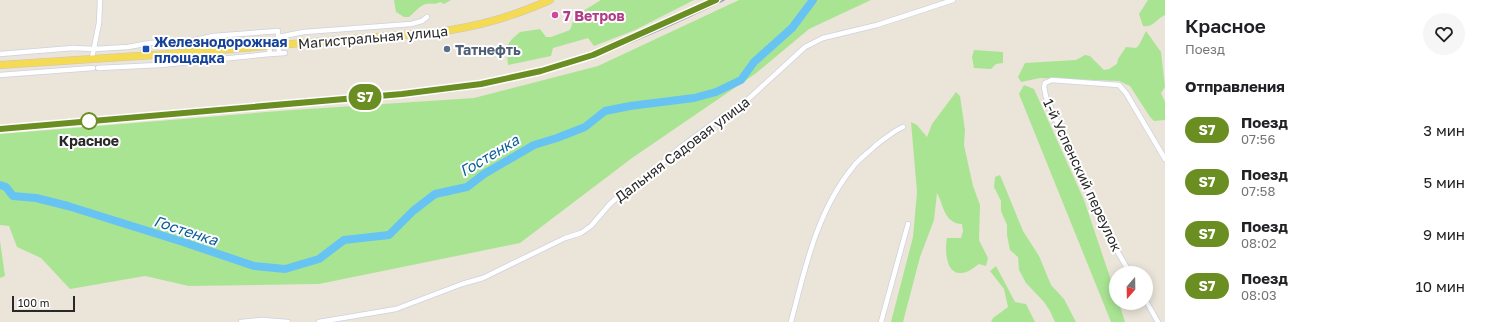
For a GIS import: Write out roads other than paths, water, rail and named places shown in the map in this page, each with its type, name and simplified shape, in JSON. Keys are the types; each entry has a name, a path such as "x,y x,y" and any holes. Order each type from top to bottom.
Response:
{"main road":[{"name":"Магистральная улица","path":"0,65 404,36 468,28 498,20 550,0"}],"street":[{"path":"92,58 99,23 100,0"},
{"name":"Дальняя Садовая улица","path":"319,322 396,309 462,284 483,278 565,238 581,234 591,226 609,205 625,190 644,179 681,147 744,103 805,48 823,38 877,25 952,0"},
{"path":"278,37 304,32 411,24 422,21 427,17"},
{"path":"0,54 73,48 94,49 128,47 150,43 191,41 213,36 278,31 279,53"},
{"path":"269,46 270,54"},
{"path":"98,68 160,65 285,53"},
{"path":"0,75 93,68"},
{"name":"1-й Успенский переулок","path":"1126,266 1105,230 1046,97 1044,87 1045,83 1052,80 1119,84 1165,158"},
{"path":"791,322 808,258 829,202 860,159 893,132 903,127"},
{"path":"881,322 908,224"},
{"path":"1151,310 1158,322"},
{"path":"241,322 262,320 288,322"}],"waterway":[{"name":"Гостенка","path":"0,185 6,187 13,196 36,198 68,206 254,266 285,269 319,259 344,240 389,235 413,211 435,194 467,187 484,174 534,145 585,127 605,111 630,106 694,98 716,92 741,80 754,62 792,28 813,0"}],"railway":[{"path":"0,131 438,93 476,88 549,71 585,60 620,47 724,0"}],"train":[{"name":"S7","path":"0,129 446,90 481,84 541,71 593,55 614,47 716,0"}],"place":[{"name":"7 Ветров","path":"555,15"},
{"name":"Железнодорожная площадка","path":"146,49"},
{"name":"Татнефть","path":"447,49"},
{"name":"Красное","path":"89,121"}]}
